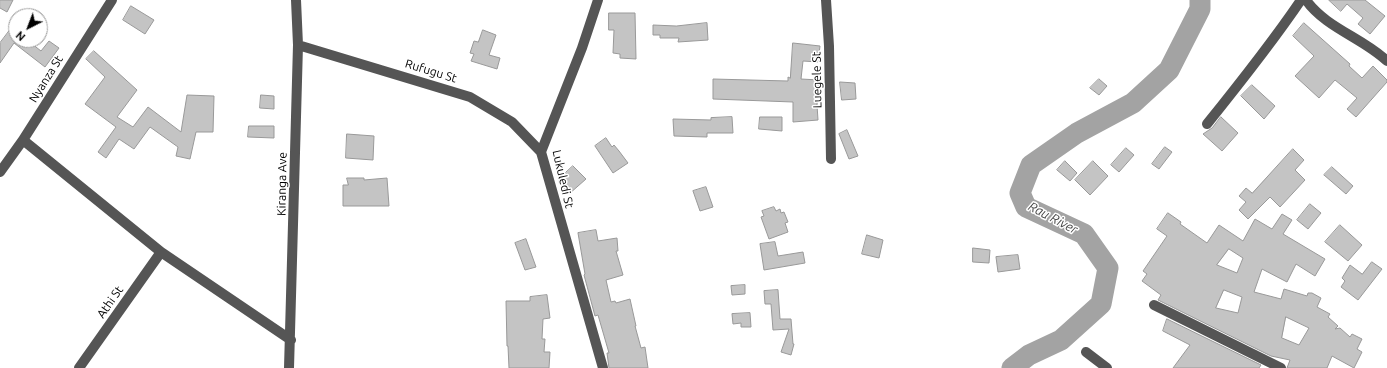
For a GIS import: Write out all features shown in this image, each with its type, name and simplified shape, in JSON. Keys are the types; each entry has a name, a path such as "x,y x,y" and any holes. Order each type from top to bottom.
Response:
{"street":[{"name":"Nyanza St","path":"0,172 23,140 112,0"},
{"name":"Kiranga Ave","path":"289,368 291,340 298,45 296,0"},
{"name":"Lukuledi St","path":"598,0 582,48 541,152 602,368"},
{"name":"Luegele St","path":"826,0 829,46 832,159"},
{"path":"1207,124 1261,58 1281,26 1301,0"},
{"path":"1306,0 1311,7 1340,30 1386,58"},
{"name":"Rufugu St","path":"298,45 470,97 512,122 541,152"},
{"path":"23,140 162,252 291,340"},
{"name":"Athi St","path":"79,368 162,252"},
{"path":"1154,305 1281,368"},
{"path":"1086,352 1107,368"}],"building":[{"path":"0,0 13,0 7,12 0,8"},
{"path":"1329,0 1365,0 1385,16 1370,34 1358,24 1363,18 1347,4 1341,11"},
{"path":"131,6 154,20 145,34 123,20"},
{"path":"609,13 635,13 636,59 620,58 620,54 613,53 614,30 609,30"},
{"path":"707,23 708,40 678,42 679,38 660,38 660,35 653,35 653,25 676,26"},
{"path":"1304,23 1350,64 1349,66 1362,78 1373,66 1387,80 1387,82 1356,117 1347,109 1357,98 1335,80 1319,98 1295,76 1314,56 1293,36"},
{"path":"483,30 496,35 489,55 500,58 497,69 471,61 474,54 470,53 474,41 478,42"},
{"path":"8,33 8,48 10,48 0,63 0,43"},
{"path":"49,41 59,48 45,67 20,48 37,48 41,51 43,48 48,48"},
{"path":"793,43 820,46 818,62 803,61 801,79 819,80 817,105 818,120 793,122 793,102 713,99 713,79 788,81 788,77 790,78"},
{"path":"94,51 137,90 117,117 133,127 148,107 181,132 187,95 214,96 213,132 196,132 190,159 176,156 178,147 150,127 134,149 119,139 106,158 98,152 116,127 85,104 105,77 86,59"},
{"path":"1099,79 1107,86 1099,95 1090,88"},
{"path":"840,82 855,83 856,99 842,100"},
{"path":"1252,85 1275,106 1264,119 1241,96"},
{"path":"261,95 274,96 274,109 260,108"},
{"path":"732,117 733,133 707,133 707,137 674,136 673,119 711,120 711,118"},
{"path":"760,117 782,117 782,131 759,129"},
{"path":"1221,117 1238,133 1222,151 1203,134 1212,128"},
{"path":"249,126 274,126 274,138 248,137"},
{"path":"847,130 858,156 849,159 839,134"},
{"path":"347,134 374,136 373,160 346,158"},
{"path":"606,138 612,147 614,145 628,163 613,173 595,146"},
{"path":"1165,147 1172,152 1159,169 1152,164"},
{"path":"1126,148 1134,155 1119,172 1111,165"},
{"path":"1293,149 1304,160 1295,170 1305,180 1280,207 1270,197 1248,219 1239,210 1246,202 1239,196 1246,188 1252,193"},
{"path":"1065,161 1077,173 1070,181 1057,170"},
{"path":"1093,161 1108,176 1090,195 1075,180"},
{"path":"573,166 586,179 569,194 559,183 559,179"},
{"path":"1332,167 1353,186 1346,194 1324,175"},
{"path":"347,178 364,178 364,180 387,178 389,206 343,206 343,185 348,185"},
{"path":"706,187 713,207 700,211 693,191"},
{"path":"1310,204 1321,213 1308,229 1297,220"},
{"path":"774,207 776,211 780,209 781,213 784,212 788,222 785,223 788,232 769,239 761,217 764,216 762,211"},
{"path":"1168,213 1181,222 1180,224 1207,243 1219,225 1243,241 1255,219 1272,229 1282,214 1292,220 1283,234 1325,259 1315,276 1296,264 1287,282 1262,269 1254,292 1281,299 1284,289 1307,296 1308,293 1312,293 1321,298 1317,307 1330,314 1328,317 1338,326 1335,329 1340,328 1350,337 1352,334 1362,339 1357,349 1362,352 1354,368 1332,356 1327,368 1287,368 1290,360 1271,356 1158,300 1161,295 1142,281 1147,274 1143,271 1167,236 1157,229","holes":["1229,249 1243,258 1237,273 1217,265","1224,290 1242,297 1238,313 1216,308","1286,317 1309,328 1299,345 1282,338"]},
{"path":"1340,225 1362,245 1348,261 1325,242"},
{"path":"596,230 598,241 617,238 618,251 616,251 623,275 606,280 611,302 615,301 616,303 630,299 641,348 645,347 648,368 609,368 607,353 609,353 598,315 595,316 584,275 578,233"},
{"path":"867,235 883,240 879,258 862,254"},
{"path":"526,239 536,267 525,270 515,243"},
{"path":"775,242 778,256 803,252 805,263 764,270 760,244"},
{"path":"973,248 990,250 989,263 973,262"},
{"path":"1018,255 1020,269 998,272 996,257"},
{"path":"1372,262 1382,269 1358,300 1341,287 1345,281 1342,278 1350,265 1362,274"},
{"path":"745,285 745,294 732,295 731,286"},
{"path":"778,290 780,319 791,319 794,344 791,355 781,352 789,329 773,330 771,304 765,304 764,291"},
{"path":"547,295 550,318 543,319 542,339 545,339 544,352 550,352 549,368 509,368 506,301 530,301 530,297"},
{"path":"750,313 751,327 741,327 741,323 733,324 732,314"},
{"path":"1167,319 1261,365 1259,368 1173,368 1190,345 1163,331"}],"waterway":[{"name":"Rau River","path":"1012,368 1029,355 1061,340 1101,304 1108,268 1084,234 1026,207 1020,193 1031,165 1077,133 1133,103 1169,70 1200,9 1200,0"}]}
